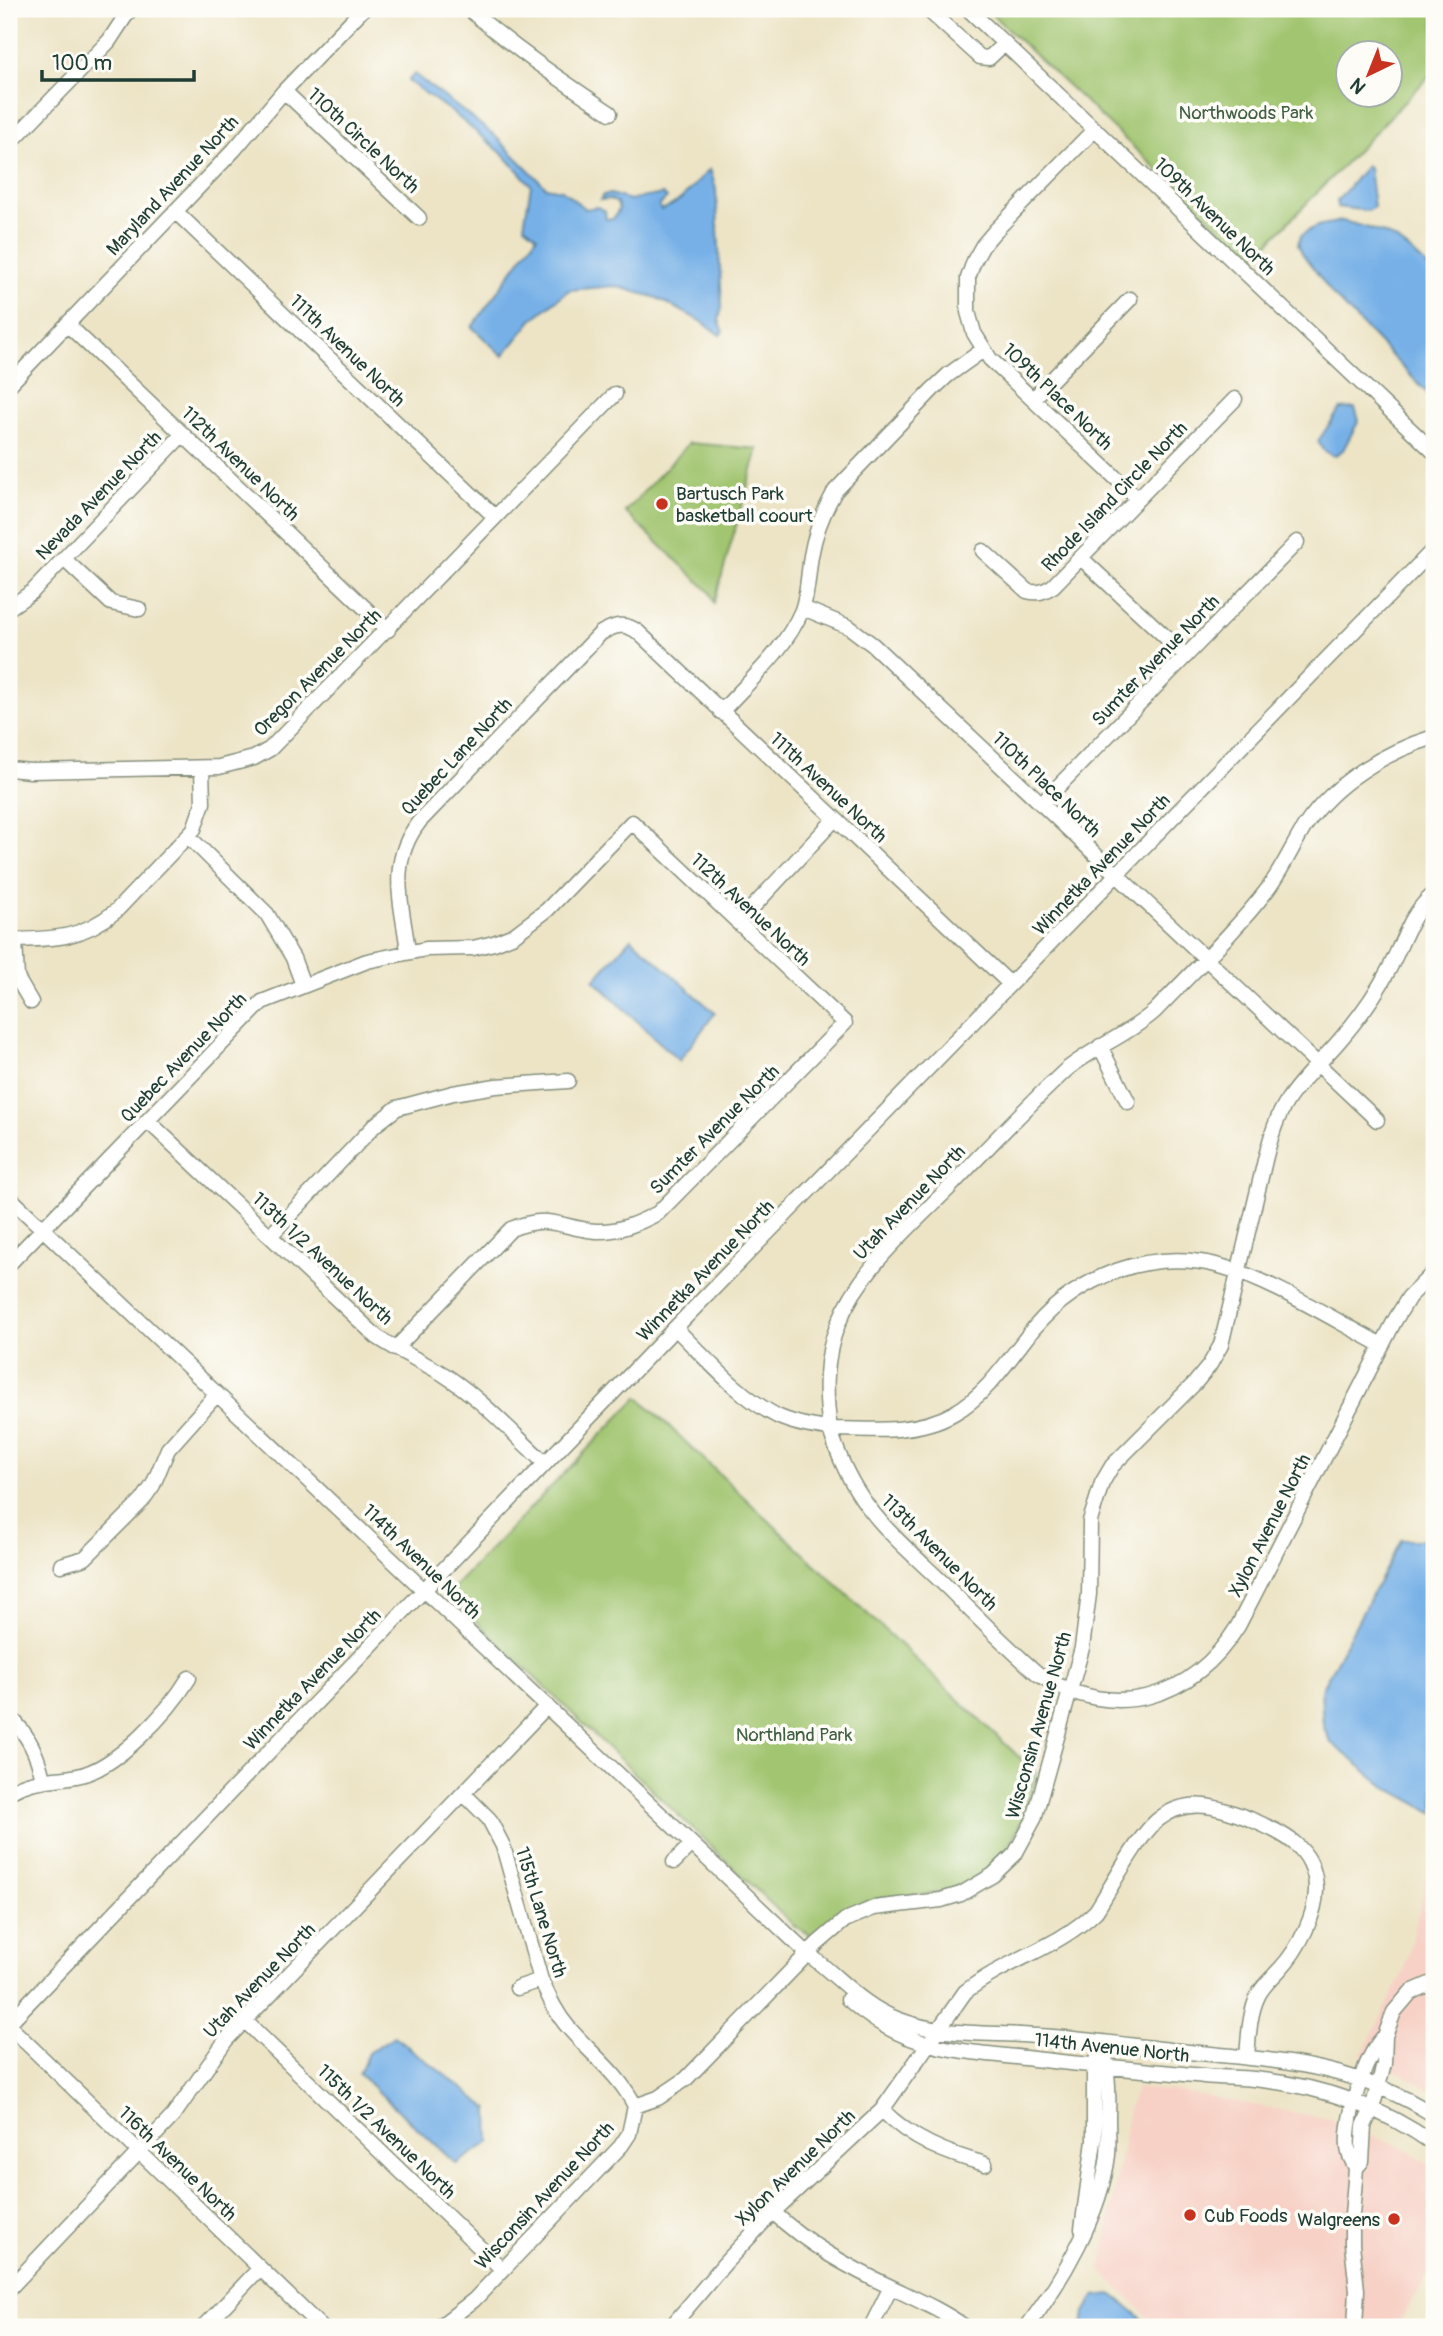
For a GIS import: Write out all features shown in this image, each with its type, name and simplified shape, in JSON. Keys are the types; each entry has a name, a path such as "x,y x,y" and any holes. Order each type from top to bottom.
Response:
{"street":[{"path":"9,145 109,41 130,9"},
{"name":"Maryland Avenue North","path":"9,385 234,150 284,91 363,9"},
{"path":"469,9 542,68 610,113"},
{"path":"927,9 980,57 989,58 1005,44"},
{"name":"109th Avenue North","path":"968,9 1434,452"},
{"name":"110th Circle North","path":"284,91 419,218"},
{"path":"721,712 773,657 803,608 816,530 835,491 932,390 983,350 968,312 968,278 983,245 1095,129"},
{"name":"111th Avenue North","path":"175,211 495,517"},
{"path":"1032,400 1130,299"},
{"name":"112th Avenue North","path":"67,324 388,630"},
{"name":"109th Place North","path":"983,350 1138,499"},
{"name":"Oregon Avenue North","path":"202,768 238,764 270,749 615,394"},
{"name":"Rhode Island Circle North","path":"983,551 1027,591 1036,593 1053,586 1235,400"},
{"name":"Nevada Avenue North","path":"9,607 32,592 183,434"},
{"name":"Sumter Avenue North","path":"1041,804 1297,542"},
{"name":"Winnetka Avenue North","path":"9,2024 675,1328 1434,549"},
{"path":"1081,558 1186,656"},
{"path":"64,559 111,603 139,610"},
{"name":"110th Place North","path":"803,608 849,627 873,645 1377,1120"},
{"name":"111th Avenue North","path":"619,625 626,625 638,632 1010,984"},
{"name":"Quebec Lane North","path":"408,951 399,865 402,849 409,835 601,633 619,625"},
{"name":"Utah Avenue North","path":"830,1429 827,1364 837,1326 860,1283 878,1259 1049,1086 1081,1058 1138,1026 1155,1011 1266,890 1307,824 1328,799 1380,759 1411,744 1434,737"},
{"path":"9,769 30,771 202,768 203,803 194,829 116,911 102,922 66,937 12,940 17,978 31,1002"},
{"path":"738,923 835,819"},
{"name":"112th Avenue North","path":"632,822 845,1023"},
{"name":"Quebec Avenue North","path":"9,1264 253,1009 271,997 368,961 408,951 473,948 514,935 547,910 632,822"},
{"path":"188,836 267,914 293,958 303,985"},
{"name":"Wisconsin Avenue North","path":"439,2327 474,2300 621,2146 629,2134 635,2106 658,2098 687,2079 830,1932 862,1911 886,1905 950,1898 978,1886 1008,1862 1026,1837 1034,1819 1082,1648 1087,1621 1090,1521 1102,1483 1112,1466 1209,1366 1221,1345 1274,1128 1286,1102 1373,997 1411,922 1434,894"},
{"name":"Sumter Avenue North","path":"395,1349 512,1228 543,1220 607,1231 640,1223 658,1213 845,1023"},
{"path":"1100,1046 1128,1102"},
{"path":"270,1236 375,1125 397,1108 453,1093 496,1086 568,1081"},
{"name":"113th 1/2 Avenue North","path":"148,1121 359,1321 395,1349 443,1374 469,1393 545,1463"},
{"name":"114th Avenue North","path":"9,1197 808,1954 863,2001 910,2024 937,2030 1076,2038 1103,2043 1247,2056 1318,2068 1377,2085 1434,2115"},
{"path":"675,1328 756,1404 779,1417 803,1425 830,1429 900,1429 931,1423 953,1413 973,1400 1051,1310 1094,1279 1118,1269 1169,1261 1219,1266 1239,1272 1382,1345"},
{"name":"Xylon Avenue North","path":"1069,1691 1108,1700 1147,1697 1173,1689 1192,1677 1226,1646 1382,1345 1409,1297 1434,1272"},
{"path":"61,1565 85,1558 142,1501 153,1485 168,1449 217,1394"},
{"name":"113th Avenue North","path":"830,1429 849,1482 875,1518 1026,1663 1051,1682 1069,1691"},
{"path":"9,1791 43,1779 77,1776 96,1770 113,1760 179,1696 189,1678"},
{"name":"Utah Avenue North","path":"9,2289 173,2116 211,2059 245,2021 547,1706"},
{"path":"9,1716 30,1741 43,1779"},
{"name":"115th Lane North","path":"464,1794 489,1819 503,1846 541,1980 558,2013 576,2036 619,2080 635,2106"},
{"name":"Xylon Avenue North","path":"671,2327 773,2212 882,2110 959,2000 973,1986 1085,1922 1096,1911 1149,1828 1157,1820 1184,1807 1206,1805 1229,1811 1290,1837 1307,1858 1316,1887 1310,1919 1294,1951 1256,1999 1247,2056"},
{"path":"674,1862 692,1844"},
{"name":"114th Avenue North","path":"808,1954 822,1974 861,2011 887,2029 927,2045 1101,2066 1277,2081 1325,2092 1372,2109 1405,2125 1434,2144"},
{"path":"517,1988 541,1980"},
{"path":"1356,2168 1362,2161 1364,2126 1372,2109 1384,2064 1385,2036 1394,2012 1401,2002 1423,1986 1434,1982"},
{"name":"115th 1/2 Avenue North","path":"245,2021 502,2269"},
{"name":"116th Avenue North","path":"9,2024 321,2327"},
{"path":"1355,2327 1357,2290 1352,2216 1356,2168 1348,2152 1348,2137 1361,2079 1377,2043 1385,2036"},
{"path":"1027,2327 1059,2280 1092,2216 1100,2191 1108,2154 1101,2066 1103,2043"},
{"path":"882,2110 922,2141 951,2155 985,2164"},
{"path":"773,2212 820,2250 924,2302 965,2327"},
{"path":"204,2327 260,2268"},
{"path":"871,2327 891,2287"}],"shaded area":[{"path":"1434,1858 1434,2092 1393,2069 1361,2056 1404,1972 1428,1864"},
{"path":"1137,2088 1183,2092 1330,2119 1409,2151 1434,2169 1434,2266 1396,2327 1158,2327 1101,2271 1130,2103"}],"green space":[{"name":"Northwoods Park","path":"986,9 1434,9 1434,71 1404,102 1404,38 1334,38 1334,108 1398,108 1253,259"},
{"path":"689,443 758,449 714,603 710,592 625,512"},
{"name":"Northland Park","path":"638,1397 1037,1774 1024,1814 1007,1848 995,1863 980,1875 963,1885 941,1892 889,1897 862,1903 836,1918 813,1937 793,1925 460,1606 453,1588"}],"water":[{"path":"414,74 493,134 546,187 562,190 585,209 597,207 605,211 606,219 613,219 619,209 617,203 610,199 600,200 603,195 611,194 629,200 663,194 667,198 659,206 661,210 682,198 710,169 716,189 722,306 719,320 723,331 720,335 701,321 657,298 615,286 569,290 533,319 503,356 472,327 537,236 524,225 531,185 504,155 453,113 408,81"},
{"path":"1366,166 1369,168 1374,207 1368,211 1337,207 1337,201"},
{"path":"1342,221 1393,238 1434,273 1434,400 1334,296 1302,253 1298,244 1301,235 1317,226"},
{"path":"1355,408 1359,420 1343,450 1334,456 1322,449 1318,441 1340,409"},
{"path":"631,938 715,1013 679,1061 594,980"},
{"path":"1401,1540 1434,1540 1434,1813 1386,1787 1330,1742 1323,1725 1321,1690"},
{"path":"394,2036 489,2109 490,2142 456,2164 359,2074 368,2053"},
{"path":"1112,2294 1142,2318 1139,2327 1083,2327 1085,2312 1095,2296"}],"place":[{"name":"Bartusch Park basketball coourt","path":"662,504"},
{"name":"Cub Foods","path":"1190,2215"},
{"name":"Walgreens","path":"1394,2219"}]}
